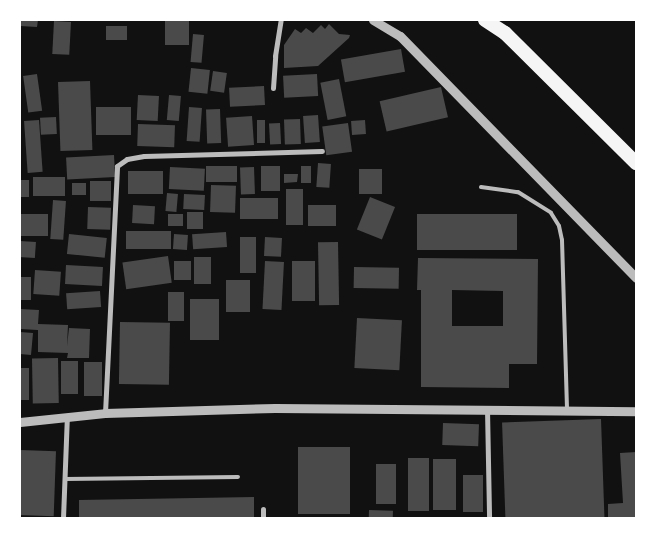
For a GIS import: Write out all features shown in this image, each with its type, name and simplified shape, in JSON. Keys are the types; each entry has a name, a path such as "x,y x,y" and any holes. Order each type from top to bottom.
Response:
{"highway":[{"path":"485,20 505,33 636,163"}],"street":[{"path":"273,88 275,56 281,20"},
{"path":"373,20 400,36 636,278"},
{"path":"105,413 117,166 127,159 144,156 322,151"},
{"path":"20,422 67,415 275,408 636,411"},
{"path":"486,409 489,518"},
{"path":"63,518 67,415"},
{"path":"263,509 263,518"}],"lane":[{"path":"481,187 518,192 551,213 559,226 562,240 567,411"},
{"path":"65,478 238,477"}],"building":[{"path":"20,20 38,20 37,27 20,26"},
{"path":"165,20 189,20 189,45 165,45"},
{"path":"54,21 71,22 69,55 52,54"},
{"path":"329,24 339,34 350,35 349,38 318,66 284,68 284,45 295,29 301,33 306,28 313,33 321,25 325,29"},
{"path":"106,26 127,26 127,40 106,40"},
{"path":"193,34 204,35 202,63 191,62"},
{"path":"401,49 405,72 345,82 341,60"},
{"path":"191,68 210,70 207,94 188,92"},
{"path":"213,71 227,73 224,93 210,91"},
{"path":"37,74 42,111 28,113 23,76"},
{"path":"317,74 318,96 284,98 283,76"},
{"path":"339,79 346,116 328,120 320,83"},
{"path":"90,81 92,150 60,151 58,82"},
{"path":"264,86 265,105 230,107 229,88"},
{"path":"441,87 448,117 387,131 380,101"},
{"path":"138,95 159,96 158,121 137,120"},
{"path":"169,95 181,96 179,121 167,120"},
{"path":"96,107 131,107 131,135 96,135"},
{"path":"189,107 202,108 200,142 187,141"},
{"path":"206,109 220,109 221,143 207,143"},
{"path":"318,115 320,142 305,143 303,116"},
{"path":"252,116 254,145 228,147 226,118"},
{"path":"56,117 57,134 41,135 40,118"},
{"path":"300,119 301,144 285,145 284,120"},
{"path":"39,120 43,172 28,173 24,121"},
{"path":"257,120 265,120 265,143 257,143"},
{"path":"365,120 366,134 352,135 351,121"},
{"path":"280,123 281,144 270,145 269,124"},
{"path":"348,123 352,152 326,155 322,127"},
{"path":"138,124 175,125 174,147 137,146"},
{"path":"114,155 115,177 67,179 66,158"},
{"path":"318,163 331,164 329,188 316,187"},
{"path":"206,166 237,166 237,182 206,182"},
{"path":"261,166 280,166 280,191 261,191"},
{"path":"301,166 311,166 311,183 301,183"},
{"path":"170,167 205,169 204,191 169,189"},
{"path":"240,167 254,167 255,194 241,194"},
{"path":"359,169 382,169 382,194 359,194"},
{"path":"128,171 163,171 163,194 128,194"},
{"path":"284,174 298,174 297,182 284,183"},
{"path":"33,177 65,177 65,196 33,196"},
{"path":"20,180 29,180 29,197 20,197"},
{"path":"90,181 111,181 111,201 90,201"},
{"path":"72,183 86,183 86,195 72,195"},
{"path":"211,185 236,186 235,213 210,212"},
{"path":"286,189 303,189 303,225 286,225"},
{"path":"167,193 178,194 176,212 165,211"},
{"path":"184,194 205,195 204,210 183,209"},
{"path":"370,197 395,207 382,240 357,229"},
{"path":"240,198 278,198 278,219 240,219"},
{"path":"53,200 66,201 63,240 50,239"},
{"path":"133,205 155,206 154,224 132,223"},
{"path":"308,205 336,205 336,226 308,226"},
{"path":"88,207 111,208 110,230 87,229"},
{"path":"187,212 203,212 203,229 187,229"},
{"path":"20,214 48,214 48,236 20,236"},
{"path":"168,214 183,214 183,226 168,226"},
{"path":"417,214 517,214 517,250 417,250"},
{"path":"126,231 171,231 171,249 126,249"},
{"path":"226,232 227,247 193,249 192,234"},
{"path":"69,234 107,238 105,258 67,254"},
{"path":"174,234 188,235 187,250 173,249"},
{"path":"240,237 256,237 256,273 240,273"},
{"path":"265,237 282,238 281,257 264,256"},
{"path":"20,241 36,242 35,258 20,257"},
{"path":"318,242 338,242 339,305 319,305"},
{"path":"168,256 172,283 126,289 122,262"},
{"path":"194,257 211,257 211,284 194,284"},
{"path":"418,258 538,259 537,364 509,364 509,388 421,387 421,290 417,290","holes":["452,290 503,291 503,326 452,326"]},
{"path":"174,261 191,261 191,280 174,280"},
{"path":"265,261 284,262 281,310 262,309"},
{"path":"292,261 315,261 315,301 292,301"},
{"path":"66,265 103,267 102,286 65,284"},
{"path":"354,267 399,268 399,289 354,288"},
{"path":"35,270 61,272 59,296 33,294"},
{"path":"20,277 31,277 31,300 20,300"},
{"path":"226,280 250,280 250,312 226,312"},
{"path":"100,291 101,307 67,309 66,293"},
{"path":"168,292 184,292 184,321 168,321"},
{"path":"190,299 219,299 219,340 190,340"},
{"path":"20,309 39,310 38,324 68,325 67,346 69,328 90,329 89,358 67,358 68,353 38,352 38,330 20,329"},
{"path":"357,318 402,320 399,370 354,368"},
{"path":"120,322 170,323 169,385 119,384"},
{"path":"20,332 33,333 31,355 20,354"},
{"path":"32,358 58,358 59,403 33,403"},
{"path":"61,361 78,361 78,394 61,394"},
{"path":"84,362 102,362 102,396 84,396"},
{"path":"20,368 29,368 29,400 20,400"},
{"path":"601,419 604,518 505,518 502,422"},
{"path":"443,423 479,424 478,446 442,445"},
{"path":"298,447 350,447 350,514 298,514"},
{"path":"20,450 56,451 54,516 20,515"},
{"path":"636,452 636,518 608,518 608,504 623,503 620,453"},
{"path":"408,458 429,458 429,511 408,511"},
{"path":"433,459 456,459 456,510 433,510"},
{"path":"376,464 396,464 396,504 376,504"},
{"path":"463,475 483,475 483,512 463,512"},
{"path":"254,497 254,518 79,518 79,500"},
{"path":"369,510 393,511 393,518 369,518"}]}
